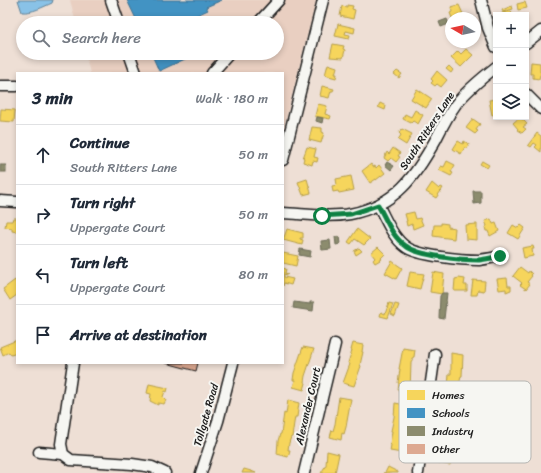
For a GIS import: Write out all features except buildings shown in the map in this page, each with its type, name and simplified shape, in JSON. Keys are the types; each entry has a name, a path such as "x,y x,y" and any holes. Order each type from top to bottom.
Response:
{"street":[{"path":"112,0 117,16"},
{"path":"264,16 279,0"},
{"path":"284,153 286,139 323,0"},
{"path":"481,0 488,28 493,40"},
{"path":"529,41 541,31"},
{"path":"131,60 136,72"},
{"path":"213,72 224,60"},
{"name":"South Ritters Lane","path":"284,213 336,216 358,212 378,205 409,181 425,158 456,105 468,90 493,69"},
{"path":"0,86 16,86"},
{"path":"529,97 541,109"},
{"path":"0,201 16,202"},
{"path":"378,205 396,237 406,247 413,251 428,255 477,260 500,256"},
{"name":"Alexander Court","path":"304,473 335,344"},
{"path":"431,381 435,354"},
{"path":"63,454 61,444 73,364"},
{"name":"Tollgate Road","path":"201,473 218,421 233,364"},
{"path":"39,452 63,454 71,460 152,467 165,473"},
{"path":"418,473 419,463"}],"shaded area":[{"path":"70,0 316,0 284,126 284,72 90,72 87,60 284,60 284,16 74,16"}],"water":[{"path":"18,0 53,0 52,3 34,11 22,12"}],"route":[{"path":"322,216 351,214 378,205 399,241 413,251 428,255 477,260 500,256"}]}
